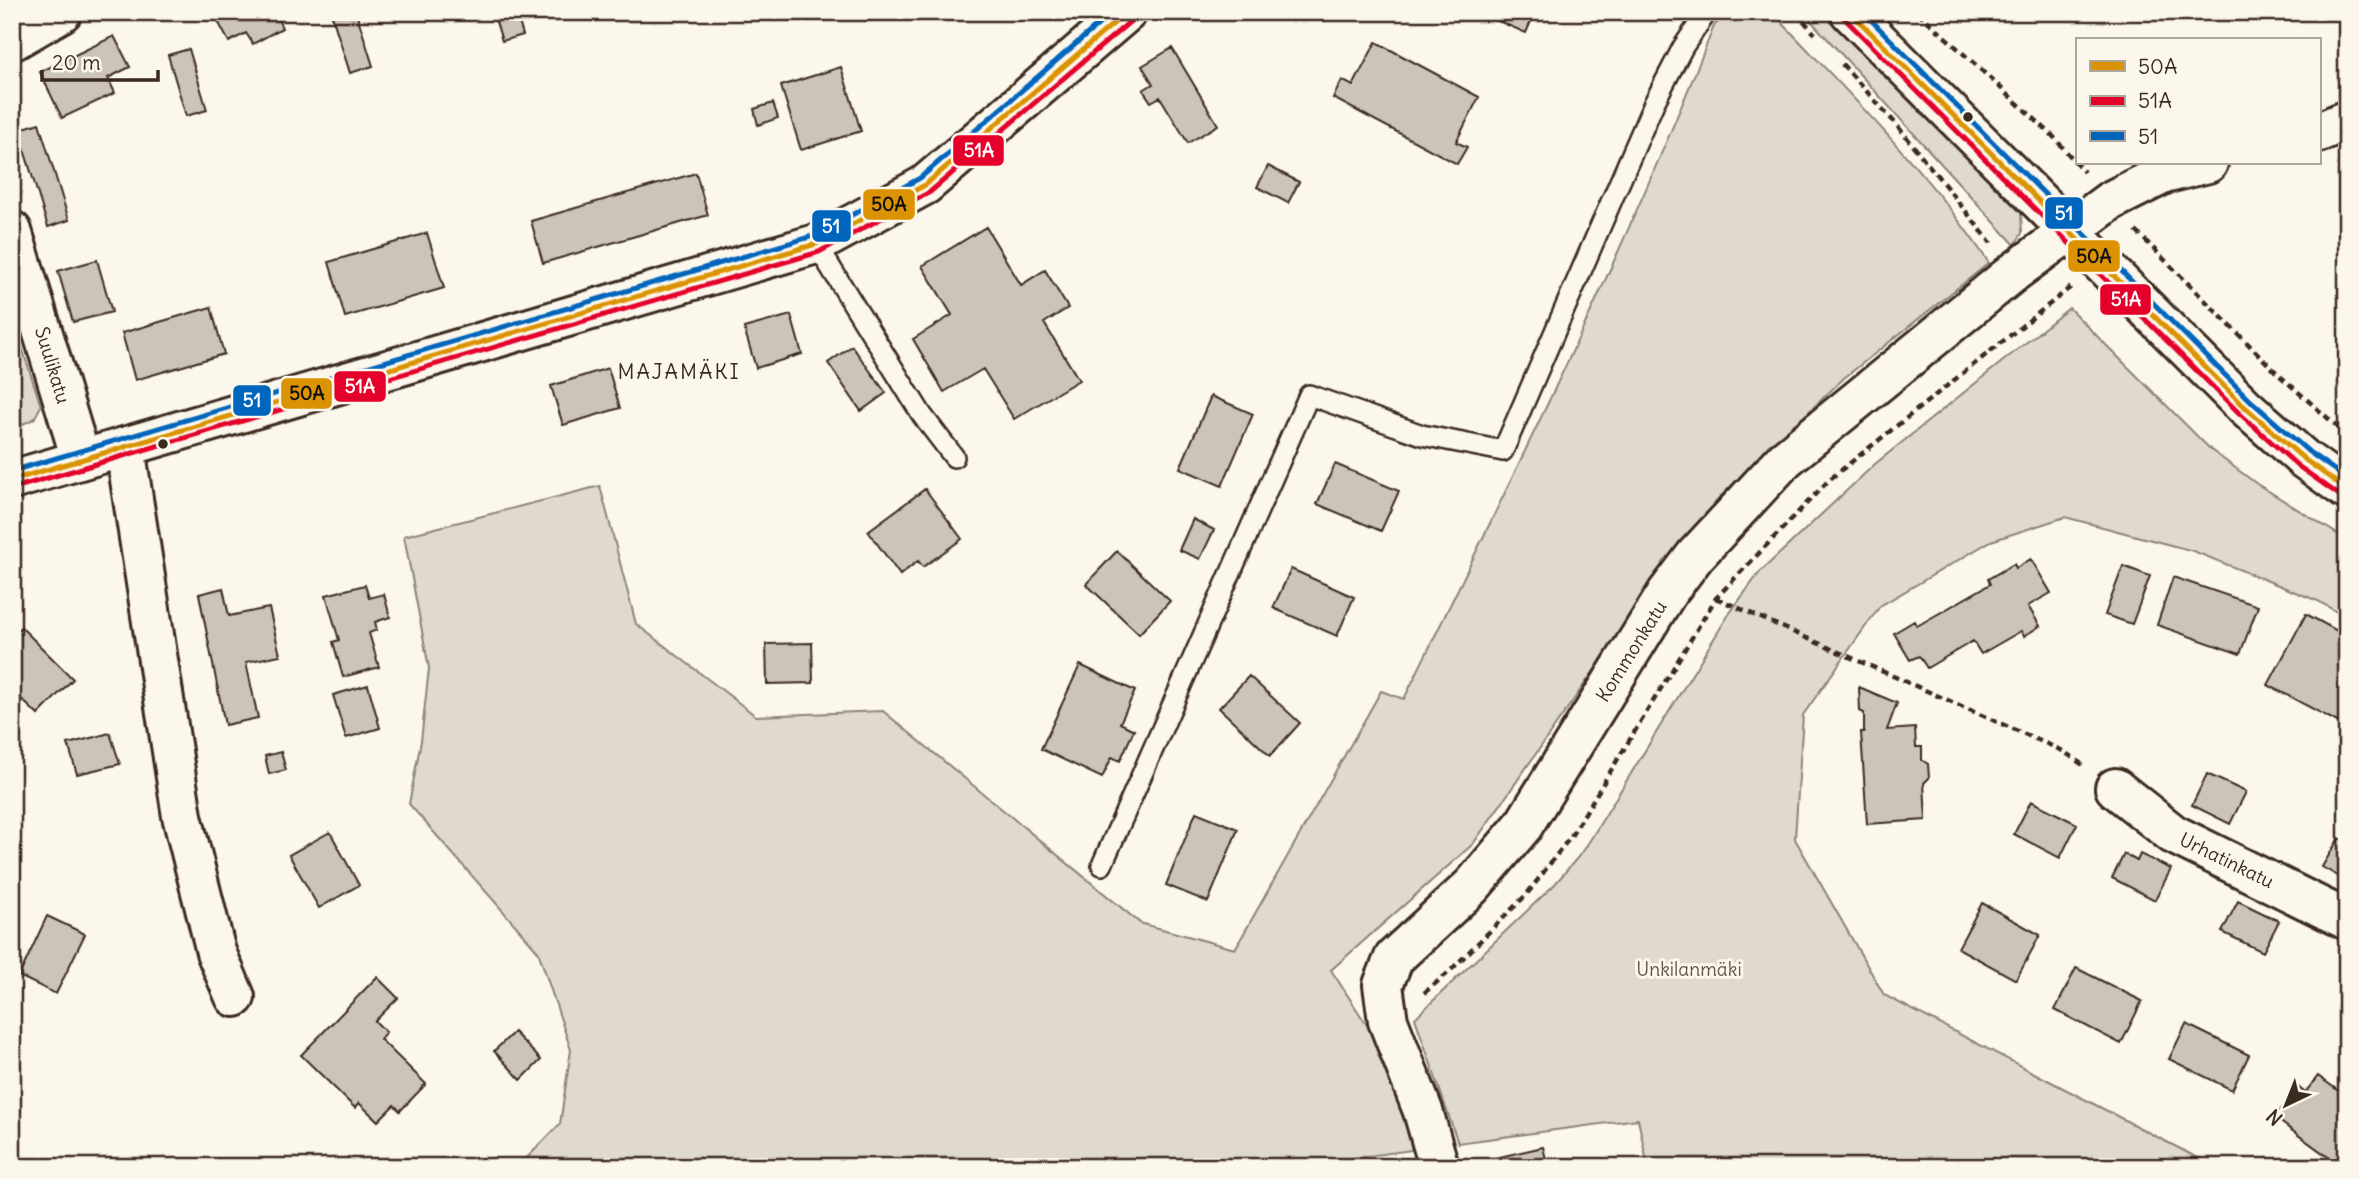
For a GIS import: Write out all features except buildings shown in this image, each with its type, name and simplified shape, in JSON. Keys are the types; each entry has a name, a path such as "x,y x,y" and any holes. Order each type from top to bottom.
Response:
{"street":[{"path":"12,41 62,12"},
{"path":"12,480 816,244 925,185 1127,12"},
{"path":"1850,12 2245,407 2304,459 2347,490"},
{"path":"2320,132 2347,120"},
{"name":"Kommonkatu","path":"1438,1167 1423,1111 1388,1021 1383,985 1394,958 1472,886 1523,826 1667,593 1695,556 1785,459 2014,272 2110,201 2164,174 2204,164"},
{"name":"Suulikatu","path":"12,231 81,459"},
{"path":"125,447 183,816 216,952 235,997"},
{"name":"Urhatinkatu","path":"2115,788 2173,834 2347,920"}],"lane":[{"path":"1102,865 1309,395 1349,412 1422,435 1503,451 1654,103 1683,47 1707,12"},
{"path":"816,244 922,415 954,457"}],"path":[{"path":"1796,12 1823,43"},
{"path":"1841,63 1896,124 2014,272 2047,306"},
{"path":"1388,1021 1448,973 1527,894 1571,836 1716,598 1830,479 2047,306 2134,230"},
{"path":"1716,598 2063,751 2115,788"}],"green space":[{"path":"1727,12 1772,12 1913,164 1989,263 1844,378 1722,495 1639,606 1473,844 1331,970 1378,1042 1399,1094 1412,1150 1287,1167 518,1167 560,1124 571,1050 538,951 409,804 421,741 429,668 404,536 600,486 636,624 756,716 883,711 1140,923 1235,949 1381,691 1404,699 1605,281 1714,26"},
{"path":"1803,12 1823,12 2021,212 2022,233 2015,245"},
{"name":"Unkilanmäki","path":"2069,308 2211,450 2257,484 2347,540 2347,618 2318,601 2193,551 2065,517 1991,541 1880,606 1803,715 1795,839 1884,995 2215,1167 1648,1167 1638,1119 1458,1143 1415,1018 1555,884 1584,850 1729,614 1760,572 1875,464"},
{"path":"12,317 41,406 34,419 12,429"}],"transit line":[{"name":"51","path":"12,471 813,236 920,178 1113,12"},
{"name":"50A","path":"12,480 816,244 925,185 1127,12"},
{"name":"50A","path":"1850,12 2245,407 2304,459 2347,490"},
{"name":"51","path":"1863,12 2251,401 2309,452 2347,479"},
{"name":"51A","path":"1844,18 2239,413 2298,466 2342,497"},
{"name":"51A","path":"14,488 819,252 930,192 1133,19"}],"district":[{"name":"MAJAMÄKI","path":"679,371"}]}
